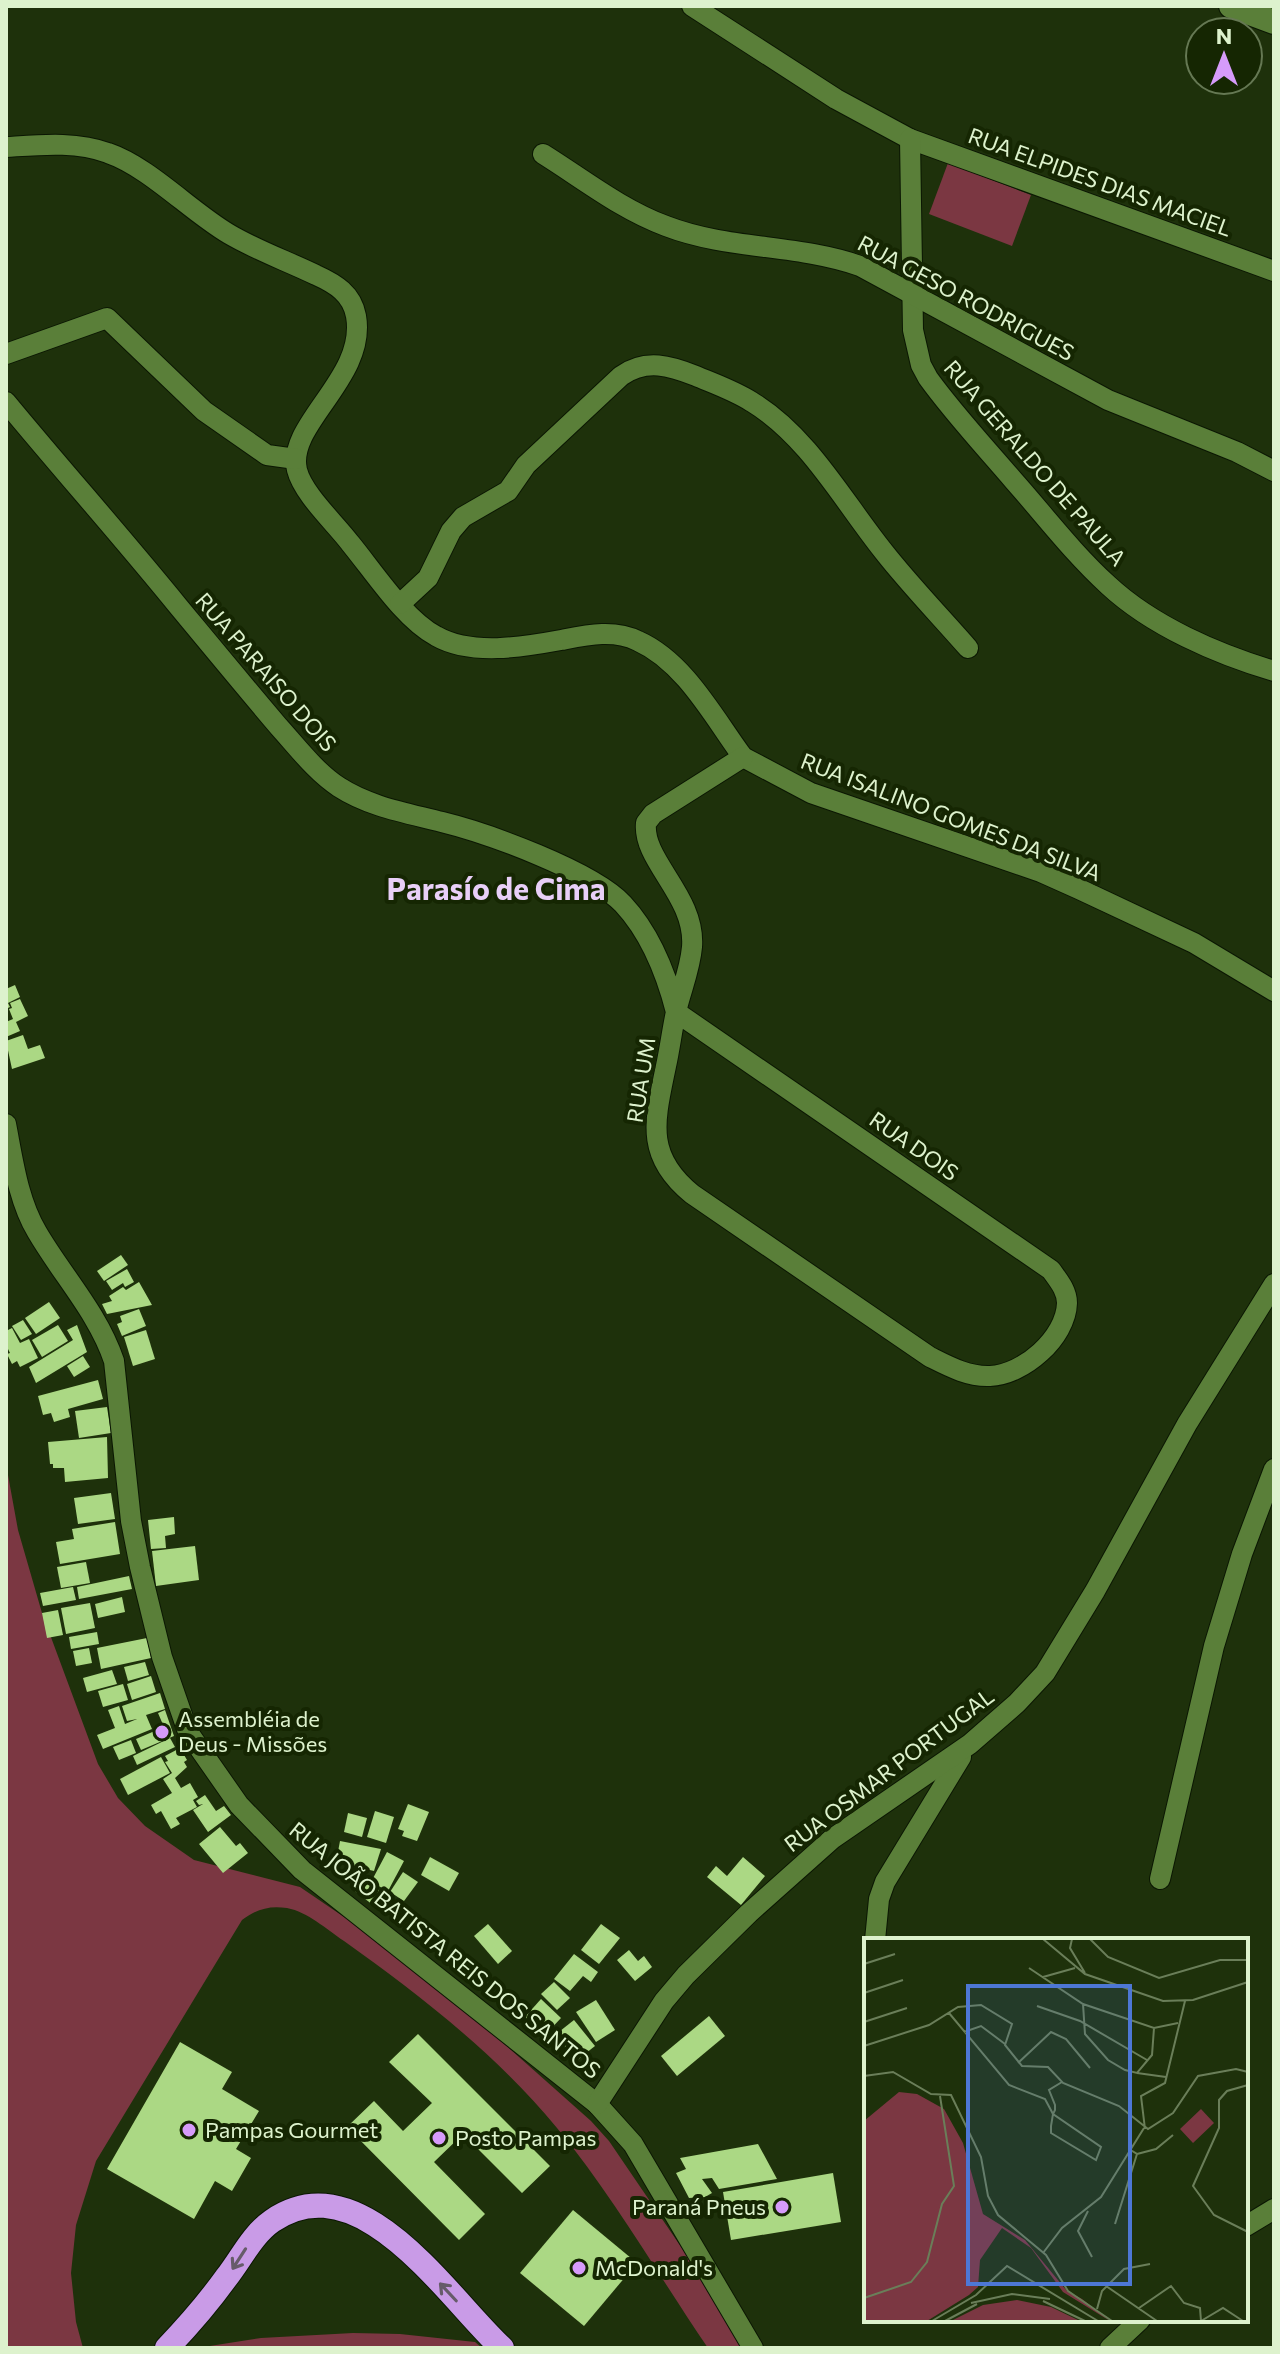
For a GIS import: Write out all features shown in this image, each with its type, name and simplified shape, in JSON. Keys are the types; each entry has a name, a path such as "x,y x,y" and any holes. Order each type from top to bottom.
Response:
{"highway":[{"path":"167,2348 197,2317 249,2244 271,2222 293,2210 314,2207 338,2208 361,2215 385,2230 502,2348"}],"street":[{"name":"RUA ELPIDES DIAS MACIEL","path":"692,6 836,99 910,139 1274,271"},
{"path":"1231,6 1274,22"},
{"name":"RUA GERALDO DE PAULA","path":"910,139 913,330 921,365 928,378 1068,545 1110,586 1135,606 1219,651 1274,671"},
{"path":"6,147 76,146 116,156 227,233 324,278 344,291 357,318 352,355 340,381 302,437 296,459 267,455 204,411 107,318 6,354"},
{"name":"RUA GESO RODRIGUES","path":"543,154 621,204 668,227 718,239 840,259 860,266 1108,400 1237,452 1274,471"},
{"path":"400,604 428,578 451,531 463,517 508,491 526,465 621,376 635,368 659,365 676,368 734,392 775,419 834,483 884,552 968,648"},
{"name":"RUA PARAISO DOIS","path":"6,402 99,509 235,676 329,780 385,808 469,830 518,848 577,873 613,894 647,937 668,983 676,1012"},
{"name":"RUA ISALINO GOMES DA SILVA","path":"296,459 305,486 400,604 427,631 455,644 508,646 592,634 637,640 675,668 743,757 811,793 1041,872 1194,943 1274,991"},
{"name":"RUA UM","path":"743,757 653,814 646,823 647,840 682,899 691,924 688,974 676,1012 654,1125 662,1157 680,1184 884,1327 944,1364 980,1376 1001,1375 1027,1363 1045,1348"},
{"name":"RUA DOIS","path":"676,1012 1051,1270 1061,1283 1067,1303 1063,1318 1045,1348"},
{"name":"RUA JOÃO BATISTA REIS DOS SANTOS","path":"6,1124 16,1172 35,1229 80,1297 109,1346 114,1361 131,1521 140,1567 162,1657 188,1732 239,1805 302,1870 597,2104 633,2144 753,2348"},
{"name":"RUA OSMAR PORTUGAL","path":"597,2104 664,2001 749,1913 832,1839 970,1744 1017,1703 1053,1663 1187,1424 1274,1284"},
{"path":"1160,1879 1214,1646 1242,1554 1274,1469"},
{"path":"875,1938 879,1899 885,1882 970,1744"},
{"path":"1248,2225 1274,2209"},
{"path":"1110,2348 1138,2322"}],"shaded area":[{"path":"948,163 1031,195 1012,246 929,214"},
{"path":"6,1464 18,1530 42,1613 98,1764 118,1798 145,1826 194,1860 300,1887 456,2003 510,2049 609,2141 745,2348 708,2348 578,2154 534,2102 484,2051 401,1983 317,1922 295,1910 274,1907 257,1911 242,1920 96,2161 76,2225 71,2273 76,2322 83,2348 6,2348"},
{"path":"400,2334 475,2342 482,2348 197,2348 261,2338"}],"building":[{"path":"15,985 20,997 8,1003 10,1007 6,1009 6,989"},
{"path":"20,999 28,1016 16,1022 20,1031 6,1037 6,1022 13,1019 10,1003"},
{"path":"23,1035 28,1049 40,1045 45,1058 12,1069 6,1041"},
{"path":"121,1255 128,1265 104,1281 97,1271"},
{"path":"127,1269 134,1282 125,1287 123,1283 112,1290 106,1281"},
{"path":"139,1282 152,1305 107,1314 102,1304 112,1301 109,1296"},
{"path":"49,1302 60,1318 36,1334 25,1318"},
{"path":"139,1309 146,1326 122,1336 117,1324 122,1322 120,1316"},
{"path":"23,1320 32,1334 21,1340 12,1326"},
{"path":"58,1325 68,1341 42,1357 32,1340"},
{"path":"77,1325 87,1352 36,1383 29,1367 73,1340 67,1330"},
{"path":"12,1328 20,1343 29,1339 38,1358 20,1367 17,1361 12,1364 7,1354 10,1353 6,1345 6,1331"},
{"path":"146,1330 155,1359 133,1366 124,1337"},
{"path":"83,1356 90,1367 74,1377 67,1366"},
{"path":"98,1380 103,1399 68,1409 70,1417 54,1422 51,1413 43,1415 38,1396"},
{"path":"107,1407 111,1433 79,1438 75,1411"},
{"path":"107,1437 108,1478 65,1482 64,1468 53,1468 50,1464 48,1442"},
{"path":"111,1493 115,1519 78,1524 74,1498"},
{"path":"174,1517 175,1534 165,1536 166,1548 151,1549 148,1520"},
{"path":"115,1522 120,1554 60,1564 56,1542 74,1539 72,1529"},
{"path":"195,1546 199,1580 156,1586 152,1551"},
{"path":"86,1562 90,1583 61,1588 57,1567"},
{"path":"129,1576 132,1589 79,1599 77,1587"},
{"path":"73,1587 76,1600 43,1606 40,1593"},
{"path":"122,1597 125,1612 98,1618 95,1604"},
{"path":"90,1603 95,1628 66,1634 61,1608"},
{"path":"58,1610 63,1635 47,1638 42,1613"},
{"path":"97,1632 99,1644 71,1649 69,1637"},
{"path":"147,1638 151,1658 101,1669 97,1648"},
{"path":"89,1648 92,1663 76,1666 73,1651"},
{"path":"145,1662 149,1675 128,1681 124,1667"},
{"path":"112,1670 117,1684 87,1692 83,1678"},
{"path":"151,1676 156,1692 132,1700 127,1684"},
{"path":"123,1684 128,1700 103,1707 98,1691"},
{"path":"160,1693 165,1709 146,1715 152,1729 103,1749 97,1735 115,1728 108,1710 119,1706 125,1724 137,1719 127,1721 122,1706"},
{"path":"165,1710 174,1736 141,1750 136,1739 164,1727 158,1713"},
{"path":"170,1738 175,1747 137,1765 133,1756"},
{"path":"131,1740 136,1753 119,1760 113,1747"},
{"path":"180,1748 187,1760 184,1762 187,1767 175,1778 181,1788 190,1783 198,1797 193,1800 197,1807 176,1818 180,1824 171,1829 161,1811 156,1814 151,1805 172,1793 163,1779 172,1773 165,1756"},
{"path":"161,1757 170,1773 128,1795 120,1779"},
{"path":"205,1795 216,1811 224,1806 231,1815 208,1832 193,1810 203,1804 199,1805 196,1801"},
{"path":"408,1804 429,1812 417,1841 402,1836 404,1831 398,1829"},
{"path":"375,1811 394,1817 386,1843 367,1837"},
{"path":"348,1813 367,1818 362,1837 344,1832"},
{"path":"220,1827 236,1846 240,1843 248,1853 223,1873 199,1844"},
{"path":"340,1841 381,1849 374,1871 336,1862"},
{"path":"387,1852 404,1861 388,1891 371,1882"},
{"path":"430,1857 459,1873 449,1891 421,1875"},
{"path":"743,1857 765,1876 741,1905 707,1877 716,1866 727,1876"},
{"path":"403,1872 418,1882 404,1901 390,1892"},
{"path":"360,1876 383,1893 373,1905 351,1888"},
{"path":"488,1924 512,1951 498,1964 474,1936"},
{"path":"601,1924 620,1938 599,1964 581,1950"},
{"path":"629,1950 638,1961 644,1956 652,1967 635,1981 617,1960"},
{"path":"574,1954 598,1972 591,1982 583,1976 570,1991 554,1979"},
{"path":"554,1982 570,1998 557,2010 541,1994"},
{"path":"541,1999 561,2018 545,2035 525,2017"},
{"path":"596,2000 615,2030 596,2042 576,2012"},
{"path":"709,2016 725,2036 677,2076 661,2056"},
{"path":"574,2020 595,2046 576,2061 555,2035"},
{"path":"418,2034 550,2166 522,2193 463,2134 434,2162 485,2214 459,2240 347,2127 374,2101 403,2131 432,2103 389,2062"},
{"name":"Pampas Gourmet","path":"180,2042 232,2072 222,2089 259,2111 236,2149 251,2158 232,2191 215,2181 194,2219 107,2169"},
{"path":"758,2144 777,2179 719,2189 712,2178 702,2179 712,2193 705,2197 689,2198 676,2173 686,2169 680,2158"},
{"name":"Paraná Pneus","path":"833,2173 841,2222 731,2240 723,2192"},
{"name":"McDonald's","path":"573,2210 637,2263 584,2326 520,2273"}],"place":[{"name":"Assembléia de Deus - Missões","path":"162,1732"},
{"name":"Pampas Gourmet","path":"189,2130"},
{"name":"Posto Pampas","path":"439,2138"},
{"name":"Paraná Pneus","path":"782,2207"},
{"name":"McDonald's","path":"579,2268"}],"district":[{"name":"Parasío de Cima","path":"496,890"}]}
